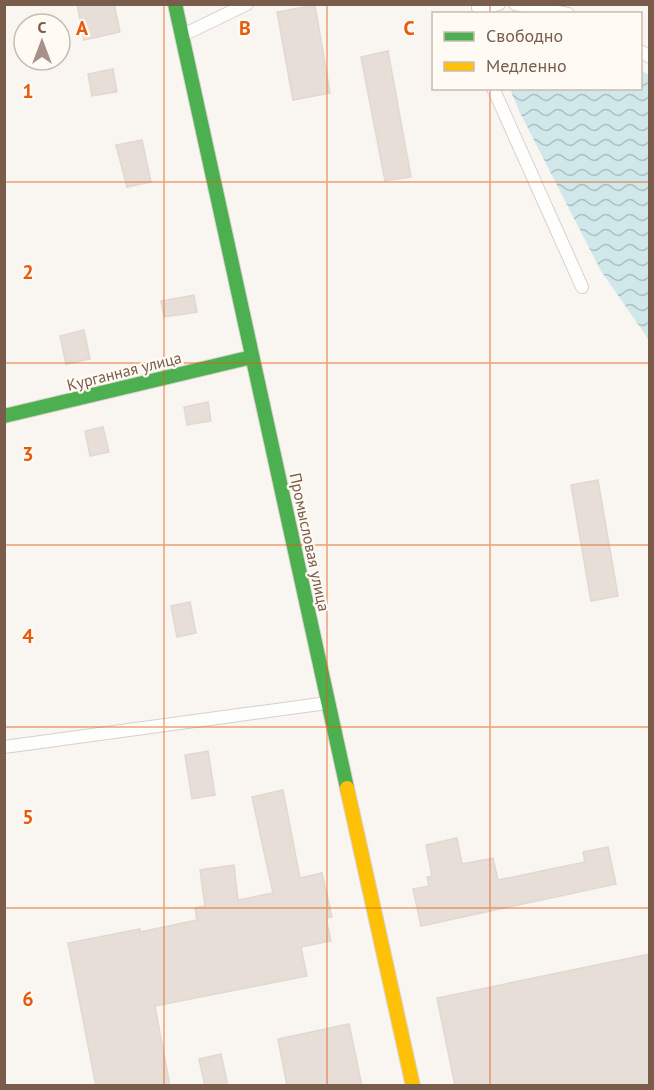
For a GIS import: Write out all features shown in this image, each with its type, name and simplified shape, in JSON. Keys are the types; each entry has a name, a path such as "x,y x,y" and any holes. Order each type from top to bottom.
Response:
{"main road":[{"name":"Промысловая улица","path":"175,4 413,1086"},
{"name":"Курганная улица","path":"4,416 252,357"}],"lane":[{"path":"182,36 247,4"},
{"path":"477,9 499,4"},
{"path":"515,4 557,12"},
{"path":"494,90 582,287"},
{"path":"4,747 328,702"}],"water":[{"path":"642,71 650,76 649,340 601,271 510,90 642,90"}],"building":[{"path":"77,4 114,4 120,32 84,40"},
{"path":"315,5 330,93 293,100 277,12"},
{"path":"388,51 411,177 385,181 361,57"},
{"path":"113,69 117,92 92,96 88,74"},
{"path":"142,140 151,182 127,187 116,145"},
{"path":"194,295 197,312 164,317 161,301"},
{"path":"84,330 90,359 66,364 60,336"},
{"path":"208,402 211,421 187,425 184,407"},
{"path":"103,427 109,452 90,456 85,431"},
{"path":"598,480 618,596 591,601 571,485"},
{"path":"190,602 196,633 177,637 171,606"},
{"path":"208,751 215,795 192,799 185,755"},
{"path":"283,790 300,878 322,873 332,917 326,918 331,941 301,947 307,976 155,1006 170,1086 96,1086 68,943 140,929 140,932 197,920 195,908 205,906 200,870 234,865 238,900 273,893 252,797"},
{"path":"457,838 462,864 493,858 498,880 585,862 583,852 608,847 616,884 421,926 413,889 429,886 427,877 432,876 426,845"},
{"path":"650,954 650,1086 455,1086 437,998"},
{"path":"349,1024 362,1086 287,1086 278,1039"},
{"path":"221,1054 228,1086 205,1086 199,1059"}],"traffic: fast":[{"path":"175,4 347,788"},
{"path":"4,416 252,357"}],"traffic: slow":[{"path":"347,788 413,1086"}]}
